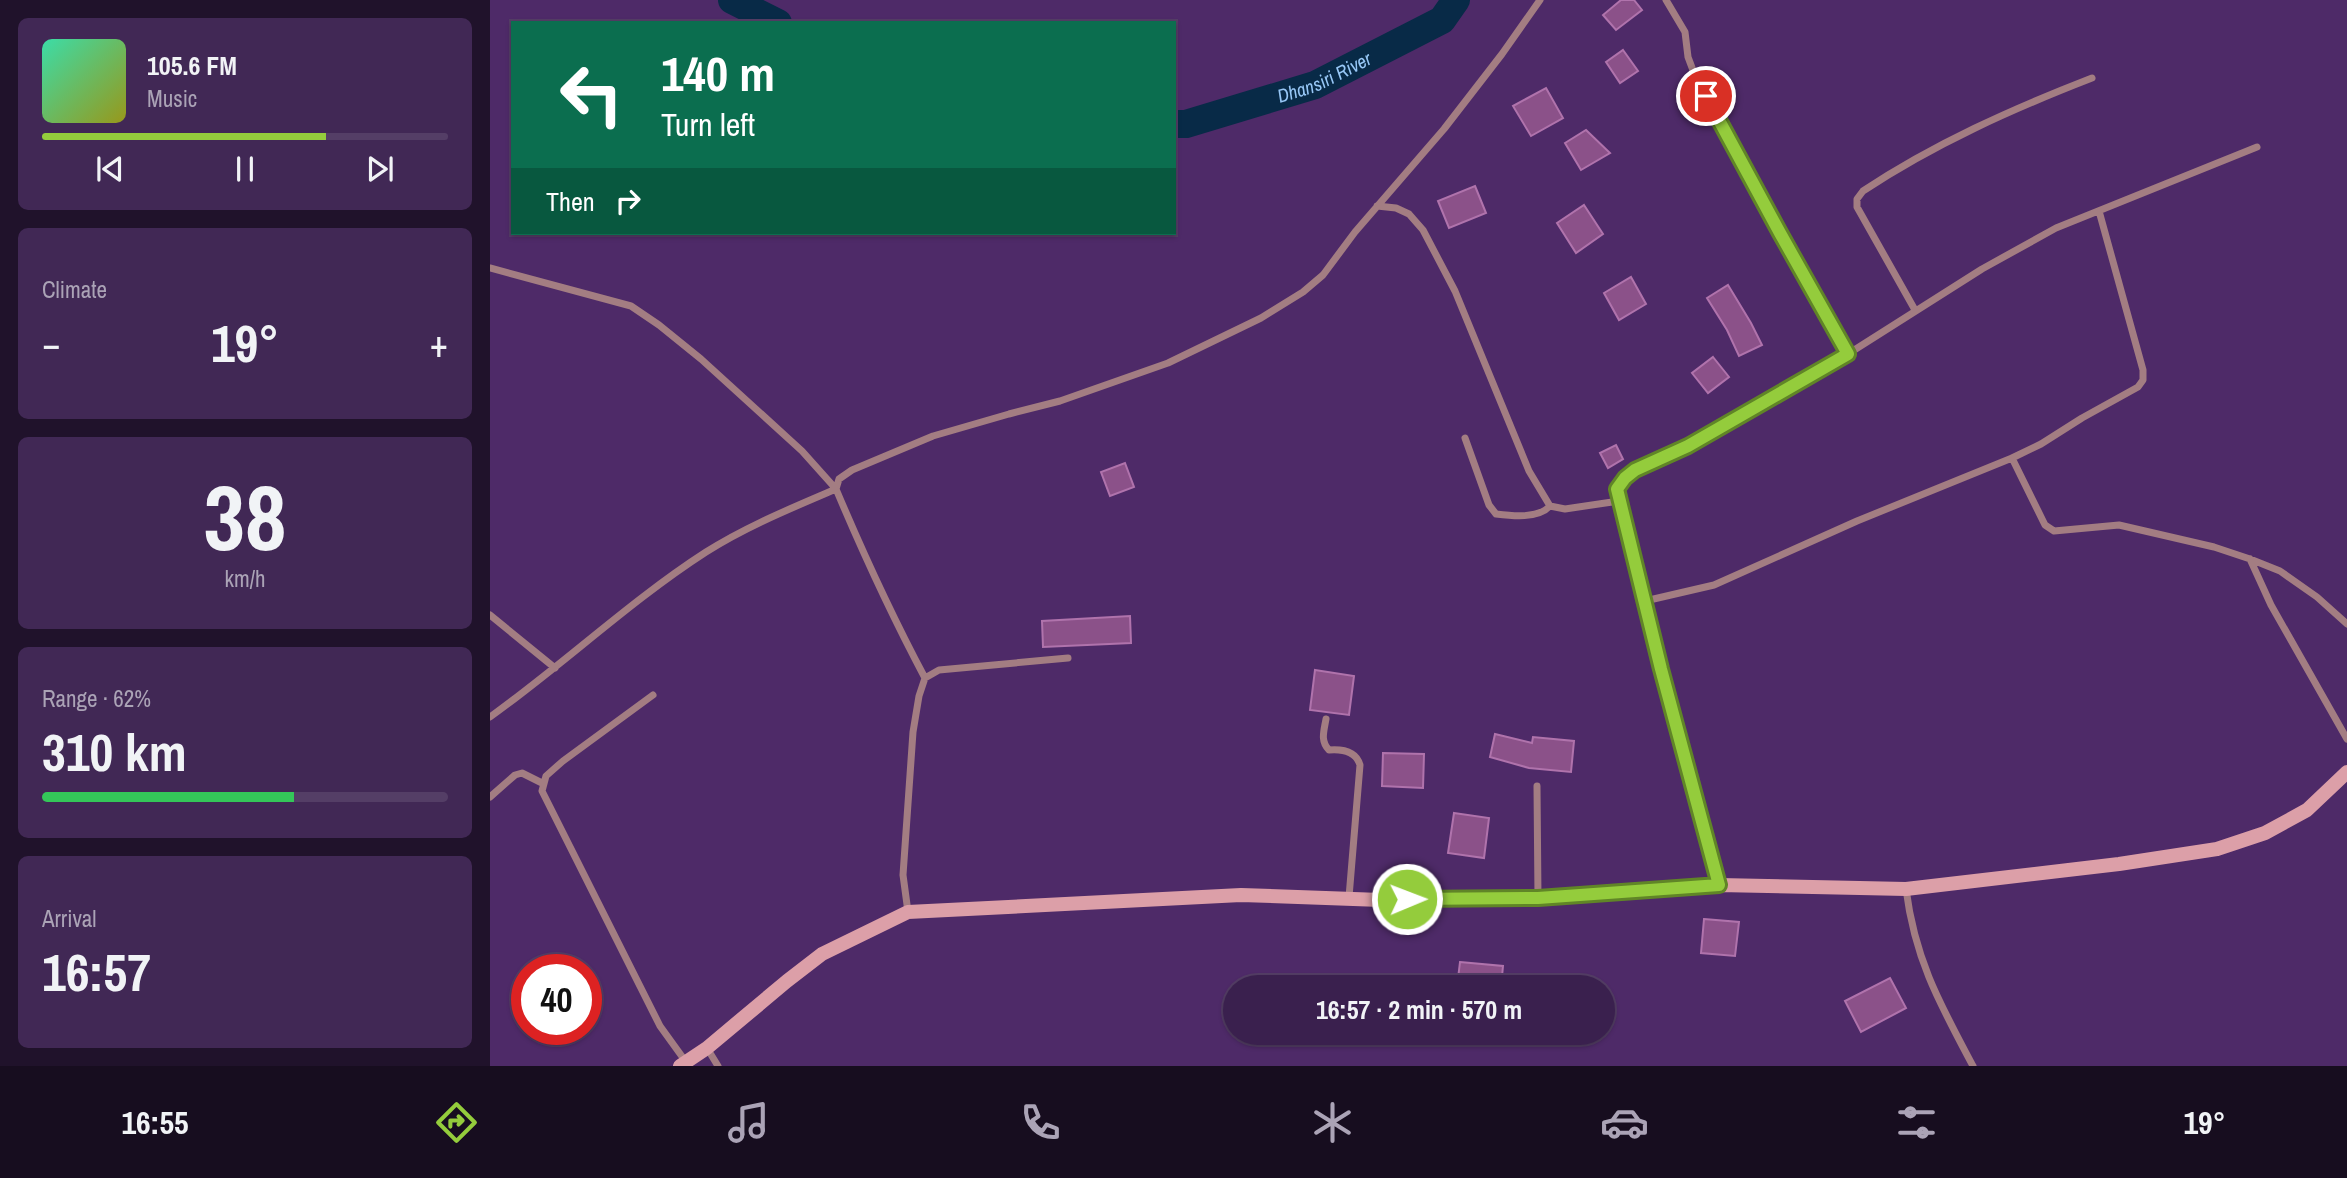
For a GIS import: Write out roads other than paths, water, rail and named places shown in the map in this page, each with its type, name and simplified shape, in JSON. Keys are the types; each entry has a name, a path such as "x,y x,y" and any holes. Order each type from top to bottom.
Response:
{"street":[{"path":"490,717 607,624 706,552 746,530 836,489 839,479 876,459 933,436 1060,401 1134,376 1180,358 1261,318 1303,292 1323,275 1377,206 1444,129 1540,0"},
{"path":"1665,0 1685,32 1688,57 1694,73 1848,354"},
{"path":"1915,310 1857,207 1857,199 1863,191 2011,109 2092,78"},
{"path":"1719,885 1619,501 1617,489 1625,478 1635,470 1688,446 1848,354 1915,310 2056,228 2257,147"},
{"path":"1377,206 1396,208 1409,214 1423,230 1455,291 1529,471 1550,506 1565,509 1619,501"},
{"path":"1645,601 1714,585 2012,458 2138,387 2143,380 2143,370 2099,211"},
{"path":"490,268 631,306 701,359 802,451 836,489 895,623 925,678"},
{"path":"1465,438 1489,505 1496,514 1537,515 1550,506"},
{"path":"2012,458 2045,525 2054,531 2119,525 2201,544 2250,559 2280,571 2317,597 2347,624"},
{"path":"2250,559 2271,605 2347,739"},
{"path":"490,615 555,668"},
{"path":"908,912 903,875 913,732 925,678 939,670 1068,658"},
{"path":"653,695 563,761 546,776 542,791 660,1026 683,1064 707,1048 822,954 908,912 1241,895 1381,900 1538,898 1719,885 1906,889 2119,864 2217,849 2265,833 2307,810 2347,772"},
{"path":"1326,719 1324,745 1329,750 1353,753 1360,765 1349,897"},
{"path":"490,797 515,775 522,773 542,783"},
{"path":"1537,786 1538,898"},
{"path":"1906,889 1910,922 1920,958 1938,1000 1973,1066"},
{"path":"707,1048 718,1066"}],"waterway":[{"name":"Dhansiri River","path":"732,0 774,21"},
{"name":"Dhansiri River","path":"1176,124 1186,124 1315,85 1442,20 1456,0"}]}
